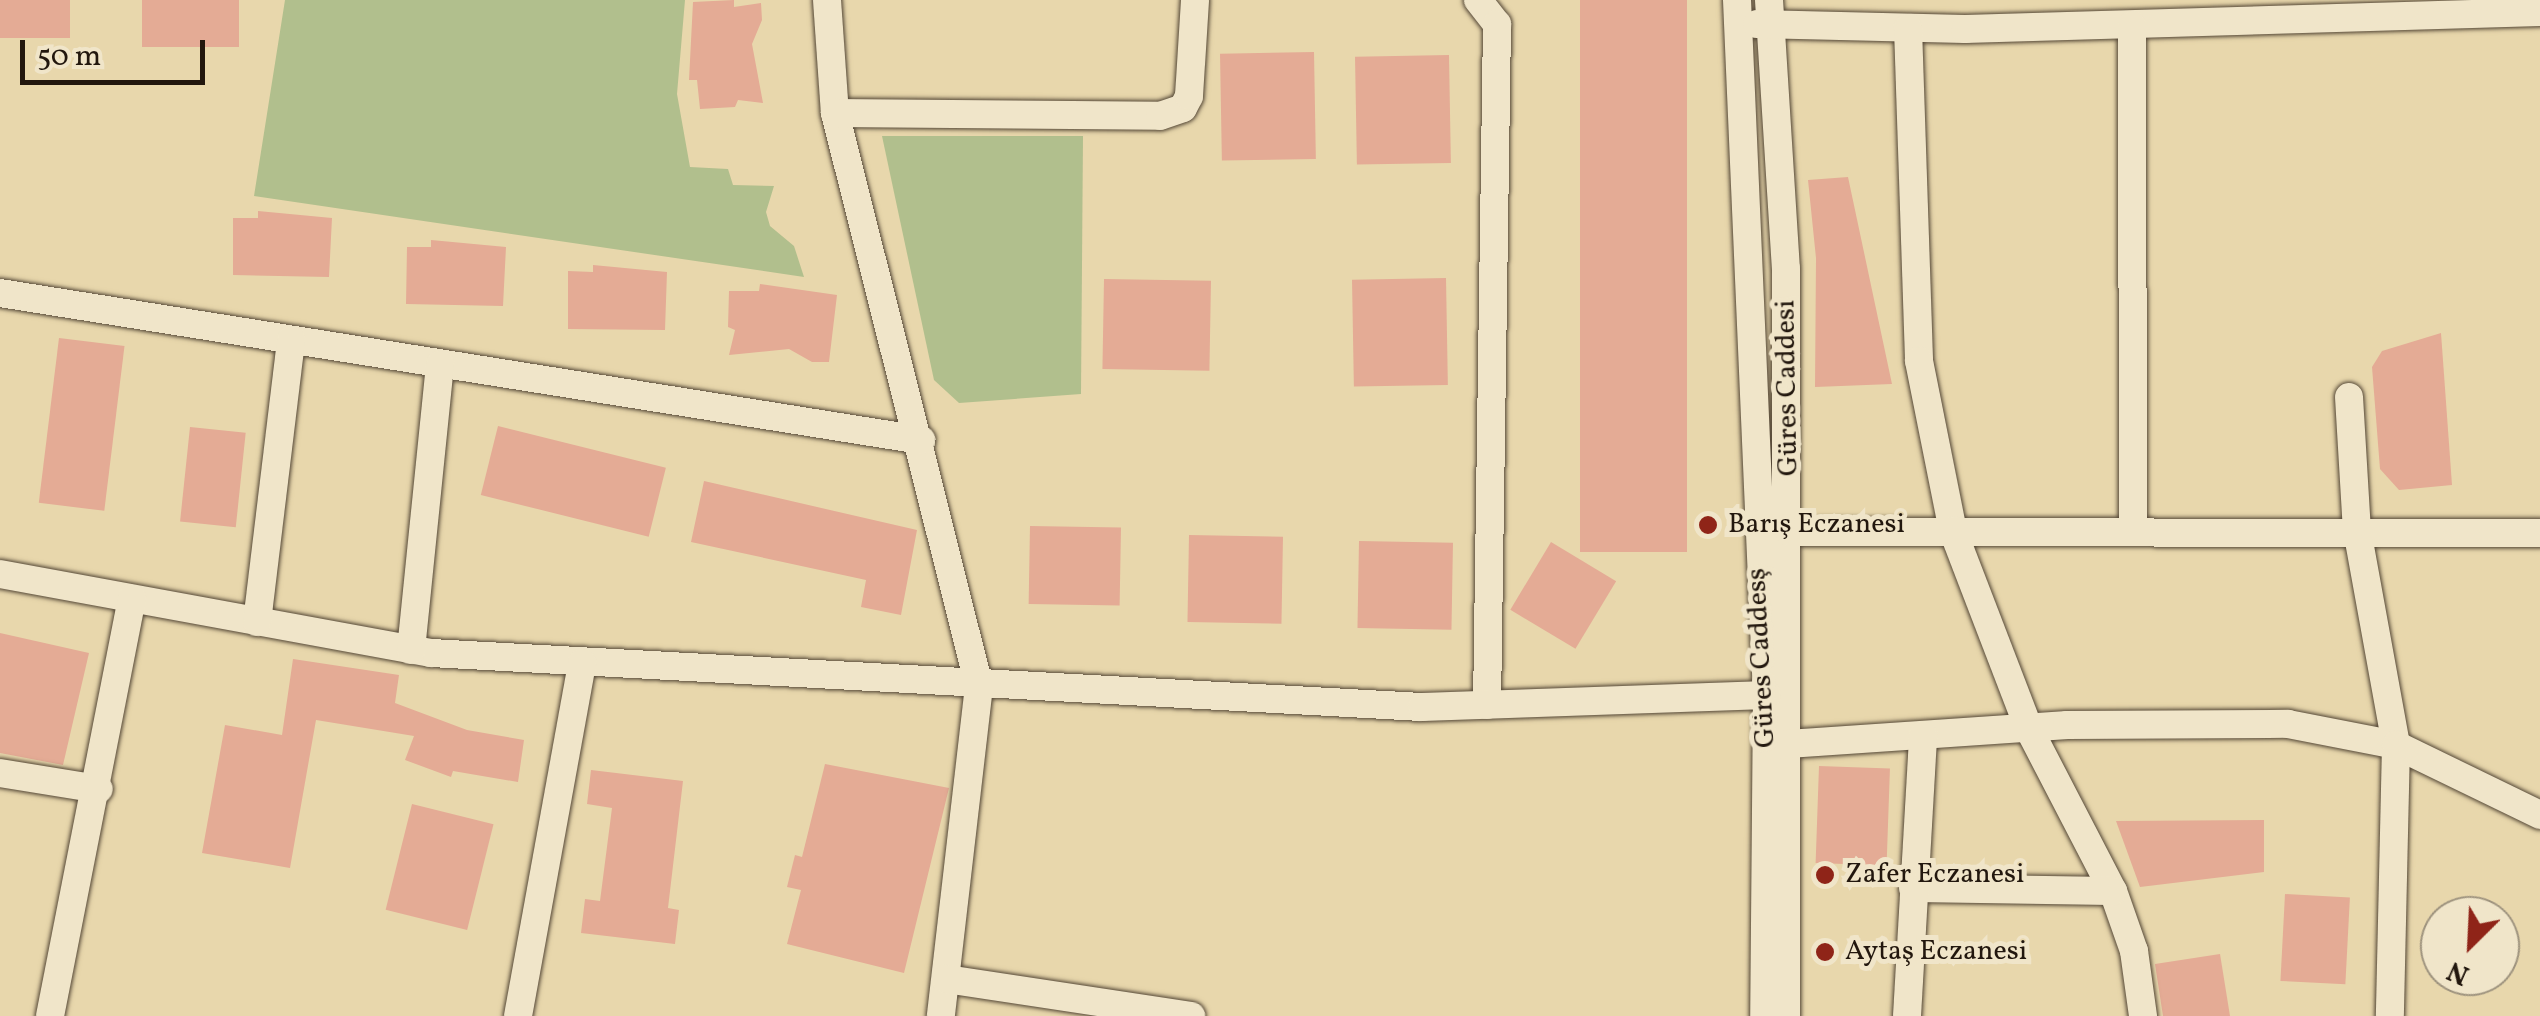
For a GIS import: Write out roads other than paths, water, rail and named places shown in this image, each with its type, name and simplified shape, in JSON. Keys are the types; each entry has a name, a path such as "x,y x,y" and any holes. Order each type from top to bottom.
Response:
{"street":[{"path":"827,0 835,113 979,686 941,1016"},
{"path":"835,113 1160,116 1183,108 1189,96 1195,0"},
{"path":"1478,0 1497,24 1487,705"},
{"path":"1739,12 1908,28 2132,26 2297,11 2540,12"},
{"name":"Güres Caddesş","path":"1739,12 1756,530 1767,695 1777,744 1764,1016"},
{"name":"Güres Caddesi","path":"1770,12 1786,268 1790,532 1777,744 1786,1016"},
{"path":"2132,26 2133,530"},
{"path":"1908,28 1920,361 1953,531 2029,729 2113,891 2134,951 2143,1016"},
{"path":"0,293 920,440"},
{"path":"256,622 291,340"},
{"path":"411,650 440,364"},
{"path":"2349,397 2357,530 2396,745 2390,1016"},
{"path":"1790,532 2540,533"},
{"path":"0,574 411,650 582,663 979,686 1487,705 1767,695"},
{"path":"50,1016 98,789 132,599"},
{"path":"518,1016 582,663"},
{"path":"1777,744 2029,729 2288,724 2396,745 2540,815"},
{"path":"1907,1016 1922,734"},
{"path":"0,773 98,789"},
{"path":"1913,888 2113,891"},
{"path":"946,979 1191,1016"}],"place":[{"name":"Barış Eczanesi","path":"1708,525"},
{"name":"Zafer Eczanesi","path":"1825,875"},
{"name":"Aytaş Eczanesi","path":"1825,952"}]}
